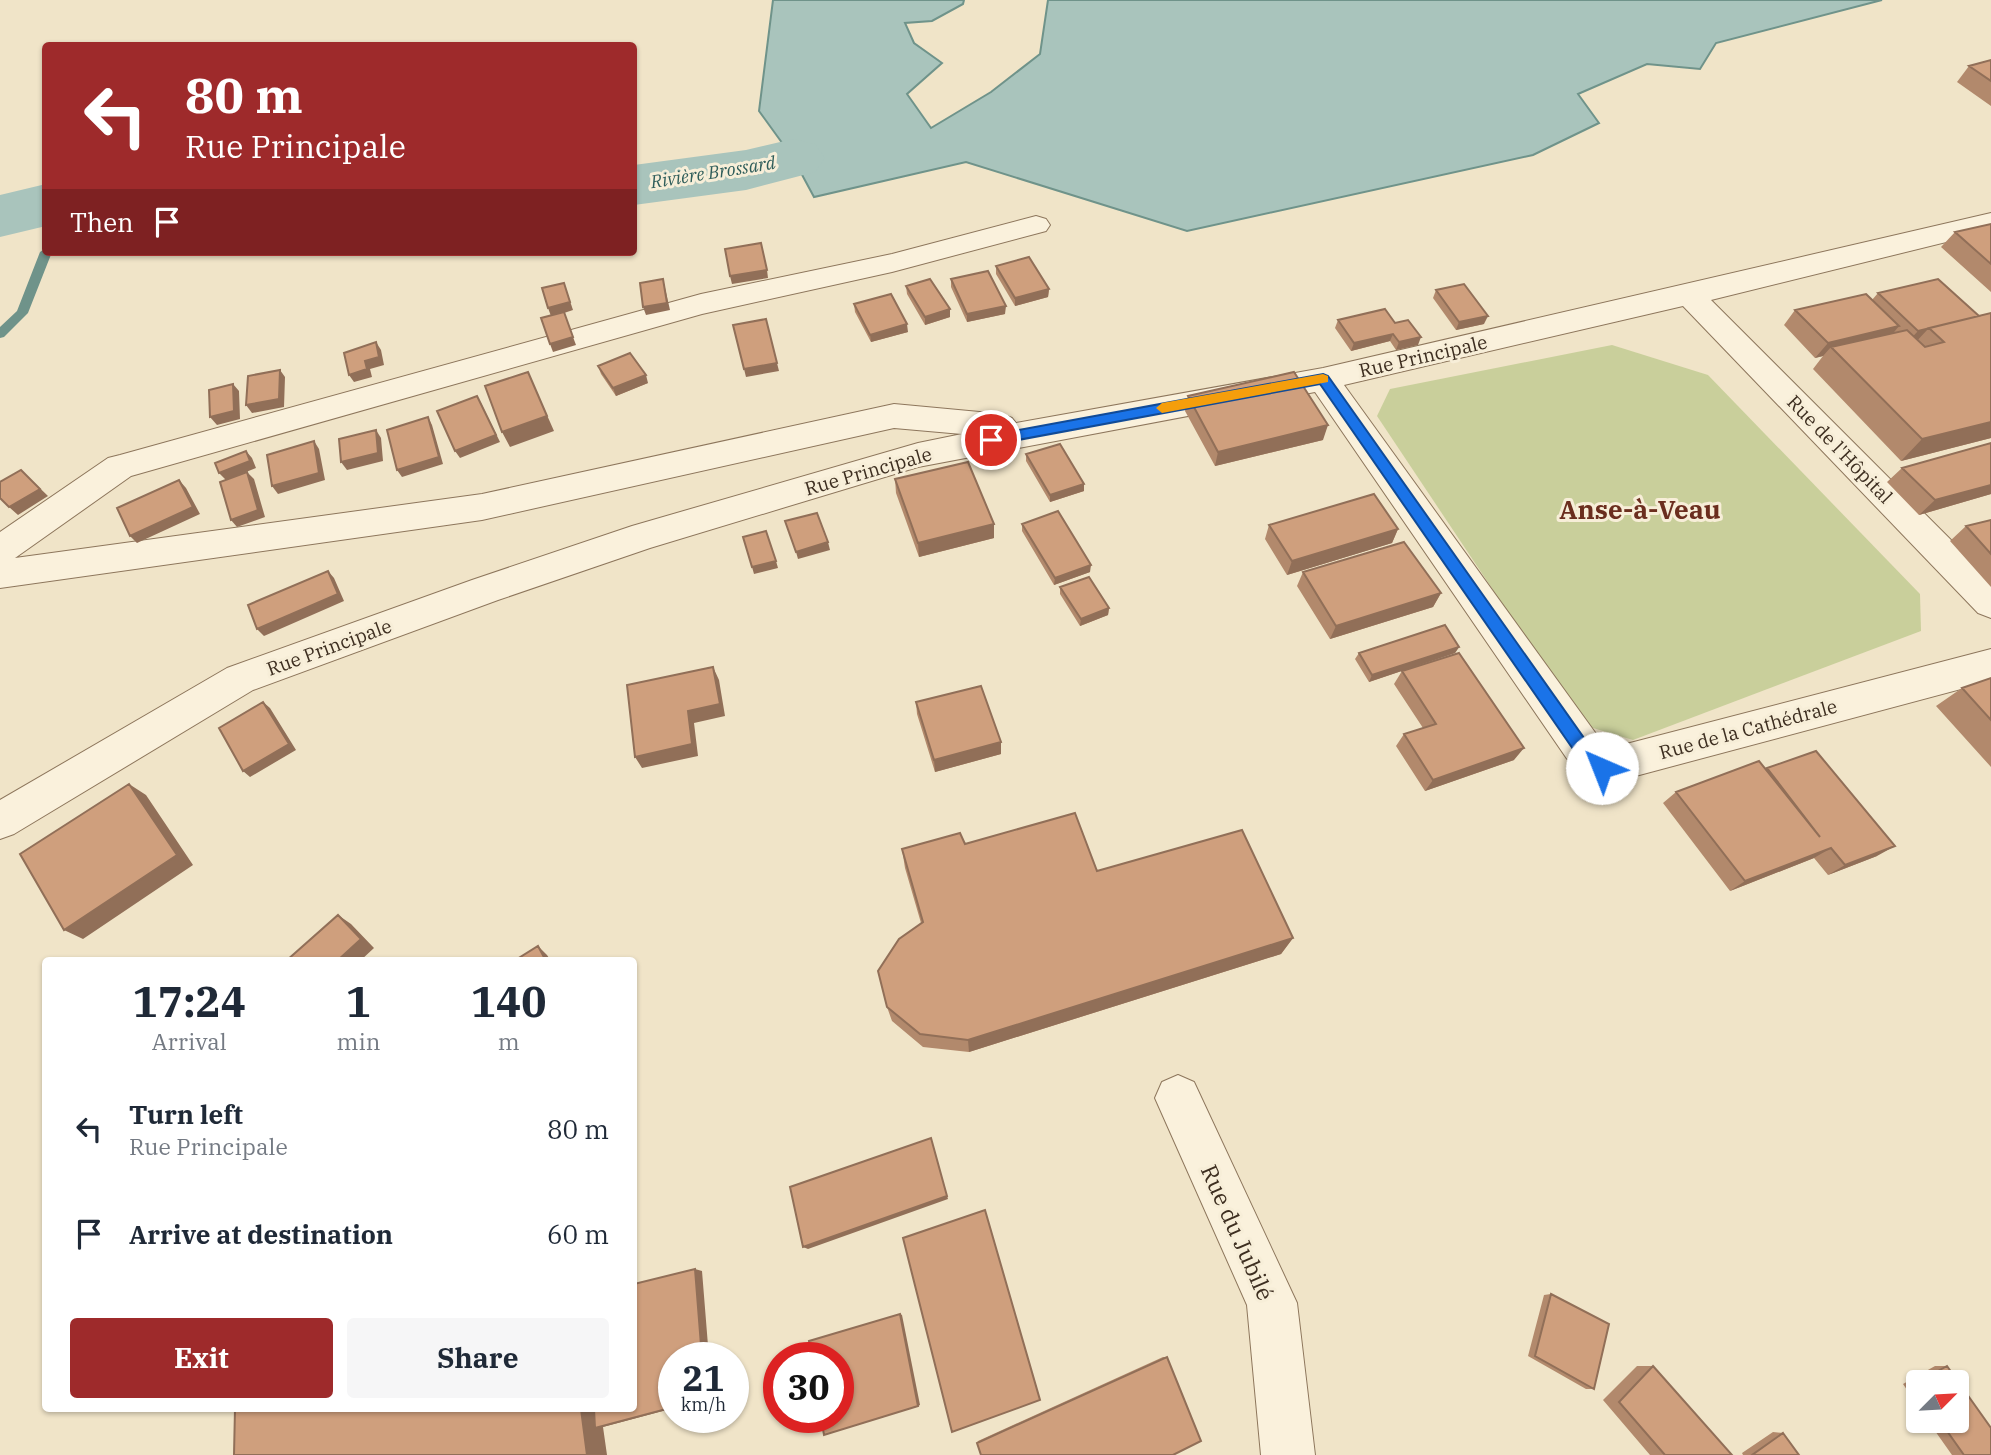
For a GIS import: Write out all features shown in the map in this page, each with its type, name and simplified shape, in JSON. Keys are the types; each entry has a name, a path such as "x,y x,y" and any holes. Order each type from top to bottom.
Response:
{"street":[{"name":"Rue Principale","path":"0,821 240,679 485,590 644,536 918,455 1323,379 1991,222"},
{"path":"0,550 120,467 701,304 892,263 1036,225"},
{"name":"Rue de l'Hôpital","path":"1689,295 1991,603"},
{"name":"Rue de la Cathédrale","path":"1323,379 1588,757 1602,768 1991,665"},
{"path":"0,574 482,507 894,416 1041,430"},
{"name":"Rue du Jubilé","path":"1178,1098 1272,1303 1288,1455"}],"green space":[{"path":"1612,345 1708,375 1920,594 1921,631 1633,740 1583,725 1377,416 1390,389"}],"water":[{"path":"773,0 964,0 963,4 932,21 905,23 914,43 942,63 907,94 931,128 991,92 1040,54 1048,0 1882,0 1716,43 1700,69 1647,64 1578,94 1599,123 1533,155 1187,231 966,162 814,197 793,158 759,111"}],"building":[{"path":"1991,60 1991,81 1969,66"},
{"path":"1991,224 1991,264 1955,232"},
{"path":"761,243 767,270 730,276 725,249"},
{"path":"1029,257 1049,289 1015,298 996,266"},
{"path":"988,271 1006,306 967,314 951,279"},
{"path":"663,279 667,303 643,307 640,283"},
{"path":"930,279 950,309 925,317 906,286"},
{"path":"1938,279 1979,316 1918,331 1878,293"},
{"path":"564,283 570,302 548,308 542,288"},
{"path":"1464,284 1488,316 1459,322 1436,290"},
{"path":"891,294 907,324 870,335 854,304"},
{"path":"1866,294 1899,326 1828,343 1795,310"},
{"path":"1385,309 1395,323 1408,320 1421,337 1399,342 1393,334 1354,343 1338,320"},
{"path":"564,312 573,337 550,344 541,318"},
{"path":"1991,313 1991,422 1922,439 1831,347 1907,330 1925,347 1944,342 1929,328"},
{"path":"766,319 777,363 744,369 733,325"},
{"path":"376,342 379,357 365,361 367,369 349,375 344,353"},
{"path":"630,353 646,375 613,388 598,366"},
{"path":"280,370 279,399 246,405 248,376"},
{"path":"528,372 547,416 502,432 485,386"},
{"path":"1294,372 1328,425 1218,452 1188,396"},
{"path":"233,384 234,411 210,417 209,390"},
{"path":"477,396 496,435 455,451 437,411"},
{"path":"428,417 439,457 397,470 387,430"},
{"path":"376,430 378,453 341,462 339,439"},
{"path":"314,441 319,473 272,486 267,455"},
{"path":"1991,443 1991,485 1935,500 1902,468"},
{"path":"1060,444 1084,484 1050,495 1026,454"},
{"path":"246,451 250,461 219,473 215,463"},
{"path":"968,462 994,524 918,543 895,479"},
{"path":"21,470 40,489 9,507 0,498 0,482"},
{"path":"247,472 258,510 231,520 220,482"},
{"path":"179,480 193,507 130,536 117,508"},
{"path":"1374,494 1398,529 1292,561 1269,525"},
{"path":"1058,511 1091,565 1055,578 1022,524"},
{"path":"817,513 828,542 796,552 785,521"},
{"path":"1991,520 1991,554 1966,526"},
{"path":"766,531 776,561 752,567 743,537"},
{"path":"1404,542 1441,593 1336,626 1303,572"},
{"path":"328,571 338,594 257,629 248,605"},
{"path":"1089,577 1109,608 1081,619 1060,587"},
{"path":"1445,625 1459,647 1372,675 1359,653"},
{"path":"1459,653 1524,748 1433,780 1404,734 1436,724 1402,671"},
{"path":"713,667 720,704 688,711 692,744 635,757 627,685"},
{"path":"1991,678 1991,720 1962,688"},
{"path":"981,686 1001,742 934,760 916,702"},
{"path":"263,702 289,744 243,771 219,728"},
{"path":"1816,751 1895,846 1845,865 1831,848 1745,881 1676,792 1759,761 1820,837 1767,768"},
{"path":"129,784 177,855 64,930 20,854"},
{"path":"1075,813 1097,871 1242,830 1293,938 968,1040 920,1034 887,1007 878,971 899,939 923,922 902,849 960,833 965,844"},
{"path":"338,915 361,939 341,957 291,957"},
{"path":"538,946 544,957 520,957"},
{"path":"931,1138 947,1196 803,1247 790,1187"},
{"path":"985,1210 1040,1400 952,1432 903,1238"},
{"path":"695,1269 701,1342 658,1342 658,1411 595,1428 594,1412 637,1412 637,1283"},
{"path":"1551,1294 1609,1324 1594,1389 1535,1356"},
{"path":"900,1314 918,1406 854,1426 854,1342 809,1341"},
{"path":"1167,1357 1201,1441 1173,1455 981,1455 977,1443"},
{"path":"1653,1366 1732,1455 1665,1455 1619,1402"},
{"path":"1969,1397 1991,1428 1991,1455 1964,1455 1948,1433 1969,1433"},
{"path":"235,1412 581,1412 587,1455 234,1455"},
{"path":"1783,1433 1799,1455 1752,1455"}],"waterway":[{"name":"Rivière Brossard","path":"637,185 746,170 793,158"},
{"name":"Rivière Brossard","path":"0,216 42,206"},
{"path":"0,334 22,313 44,256"}],"slow traffic":[{"path":"1162,408 1323,379"}],"district":[{"name":"Anse-à-Veau","path":"1640,509"}],"route":[{"path":"991,440 1323,379 1588,757 1602,768"}]}
